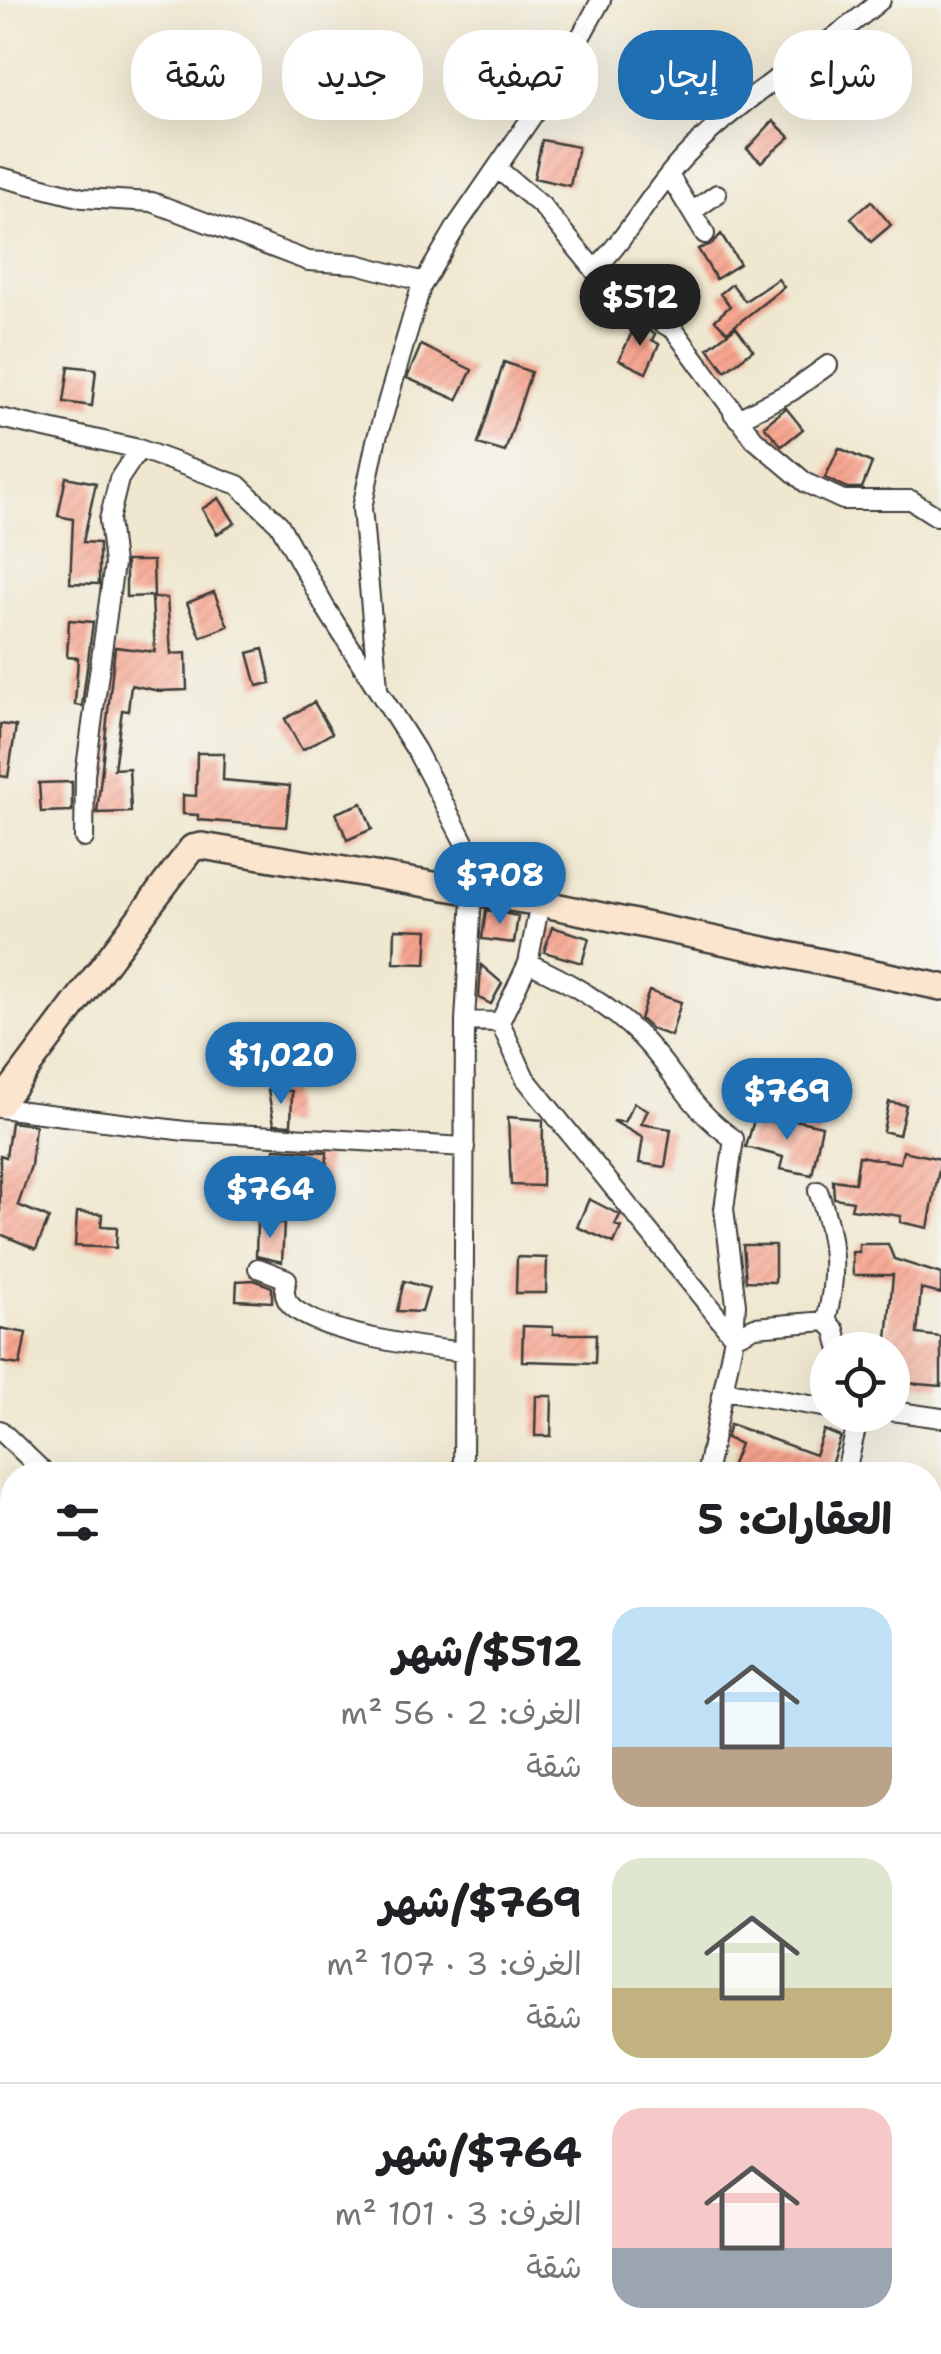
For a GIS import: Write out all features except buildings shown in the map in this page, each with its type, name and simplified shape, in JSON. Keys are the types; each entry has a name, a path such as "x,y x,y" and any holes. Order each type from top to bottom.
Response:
{"street":[{"path":"378,693 362,508 398,360 424,282 458,224 499,170 601,0"},
{"path":"594,270 624,242 669,175 759,90 840,35 880,0"},
{"path":"499,170 542,206 617,297 674,330 754,439 806,483 843,500 911,500 936,516"},
{"path":"669,175 705,234"},
{"path":"0,177 83,198 152,202 308,261 357,264 424,282"},
{"path":"693,210 717,194"},
{"path":"738,418 763,408 828,365"},
{"path":"0,418 139,449 238,484 280,524 454,816 474,861 464,1021 463,1462"},
{"path":"84,838 85,776 114,564 109,520 119,479 139,449"},
{"path":"465,1147 184,1132 0,1106 192,848 540,902 941,987"},
{"path":"540,902 528,964 500,1022 525,1078 734,1337"},
{"path":"528,964 620,1018 665,1065 693,1107 734,1139 724,1209 736,1304 734,1337 709,1462"},
{"path":"464,1021 500,1022"},
{"path":"818,1191 834,1232 834,1292 826,1322"},
{"path":"258,1268 287,1279 284,1294 289,1304 306,1316 355,1332 464,1352"},
{"path":"734,1337 755,1328 826,1322 836,1332"},
{"path":"723,1390 810,1405"},
{"path":"910,1414 941,1418"},
{"path":"0,1430 33,1462"},
{"path":"848,1462 855,1432"}]}
